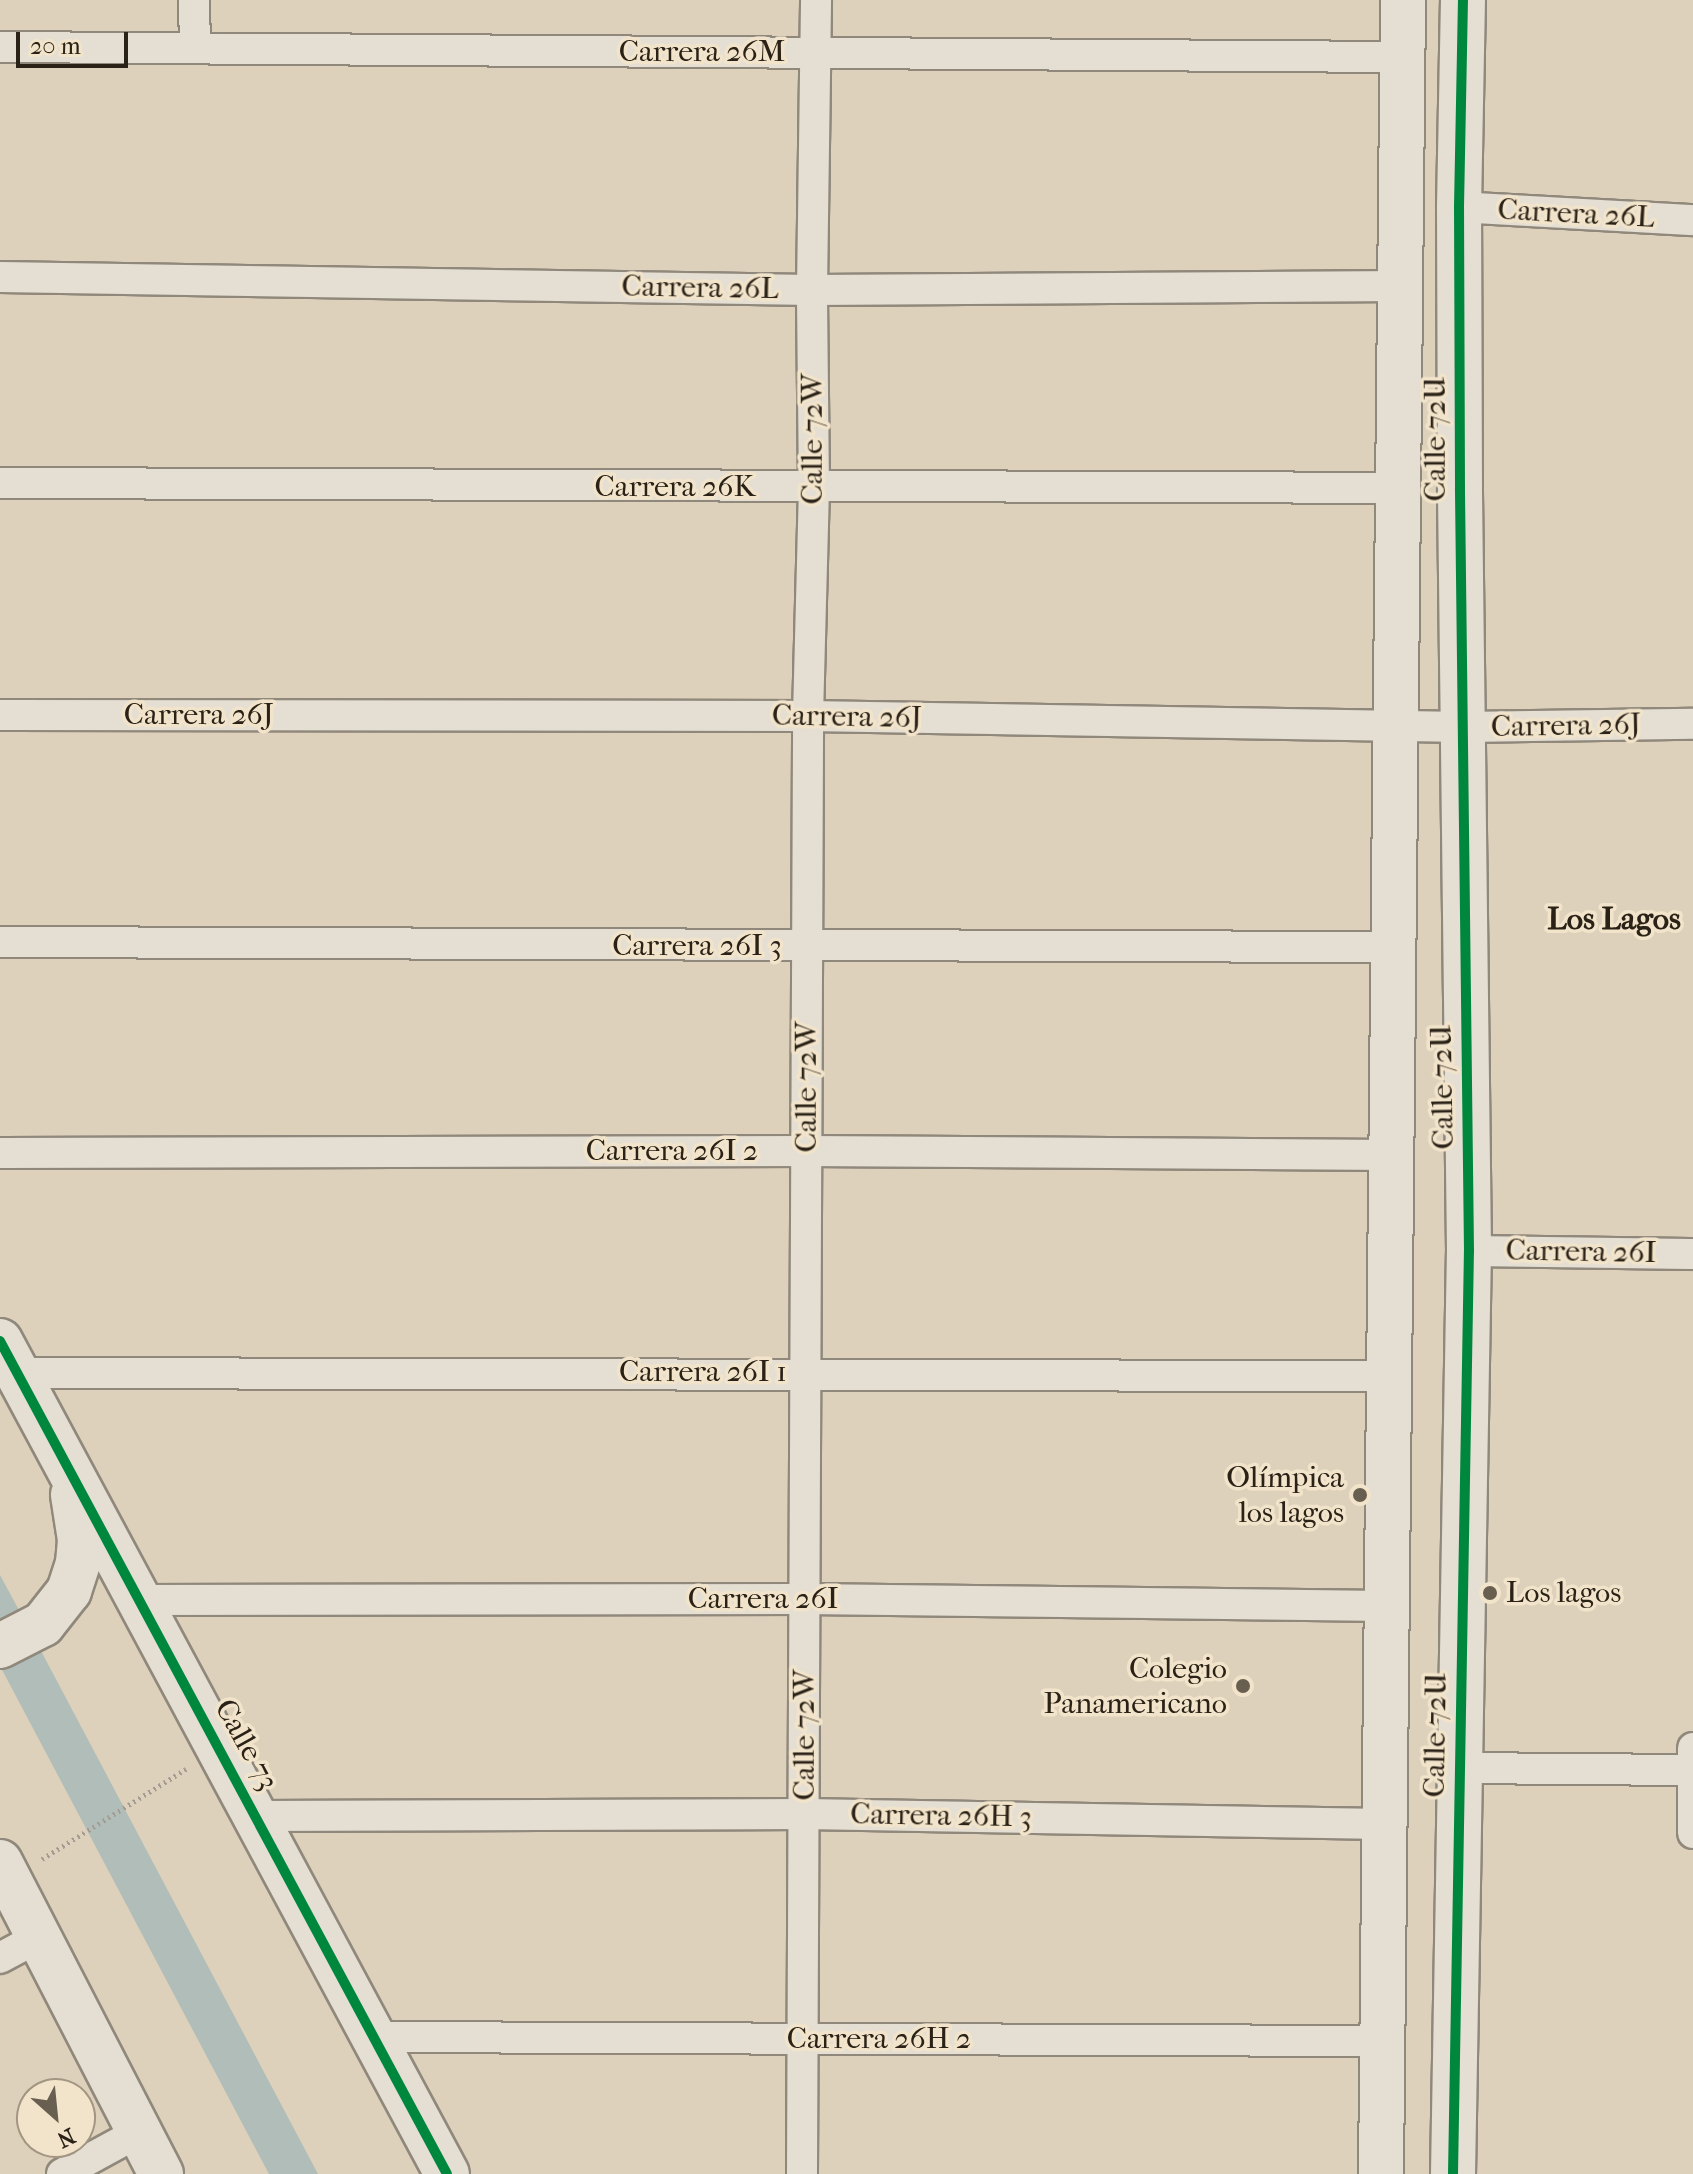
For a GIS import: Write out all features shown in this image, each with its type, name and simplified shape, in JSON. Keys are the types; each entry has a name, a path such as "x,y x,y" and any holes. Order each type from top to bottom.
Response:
{"street":[{"path":"194,0 195,48"},
{"name":"Calle 72W","path":"802,2174 808,716 814,488 812,290 816,0"},
{"name":"Calle 72U","path":"1381,2174 1403,0"},
{"name":"Calle 72U","path":"1453,2174 1469,1251 1459,207 1463,0"},
{"name":"Carrera 26M","path":"0,47 1403,57"},
{"name":"Carrera 26L","path":"1459,207 1693,220"},
{"name":"Carrera 26L","path":"0,277 812,290 1401,286"},
{"name":"Carrera 26K","path":"0,483 1399,488"},
{"name":"Carrera 26J","path":"0,715 808,716 1464,727 1693,724"},
{"name":"Carrera 26I 3","path":"0,942 1394,947"},
{"name":"Carrera 26I 2","path":"0,1153 807,1151 1392,1155"},
{"name":"Carrera 26I","path":"1469,1251 1693,1254"},
{"name":"Carrera 26I 1","path":"8,1357 806,1372 1389,1376"},
{"name":"Calle 73","path":"8,1357 258,1816 447,2174"},
{"path":"0,1646 43,1624 69,1591 78,1563 80,1540 67,1465"},
{"name":"Carrera 26I","path":"139,1600 805,1599 1387,1606"},
{"path":"1693,1748 1693,1833"},
{"path":"1459,1768 1693,1770"},
{"name":"Carrera 26H 3","path":"258,1816 805,1814 1385,1824"},
{"path":"0,1862 161,2174"},
{"path":"0,1958 39,1937"},
{"name":"Carrera 26H 2","path":"376,2037 1383,2041"},
{"path":"62,2174 139,2132"}],"path":[{"path":"48,1856 153,1789"}],"shaded area":[{"path":"0,1575 318,2174 269,2174 0,1666"}],"cycle path":[{"path":"1453,2174 1469,1251 1460,488 1459,207 1463,0"},
{"path":"0,1341 447,2174"}],"place":[{"name":"Olímpica los lagos","path":"1360,1495"},
{"name":"Los lagos","path":"1490,1593"},
{"name":"Colegio Panamericano","path":"1243,1686"}],"district":[{"name":"Los Lagos","path":"1614,919"}]}
